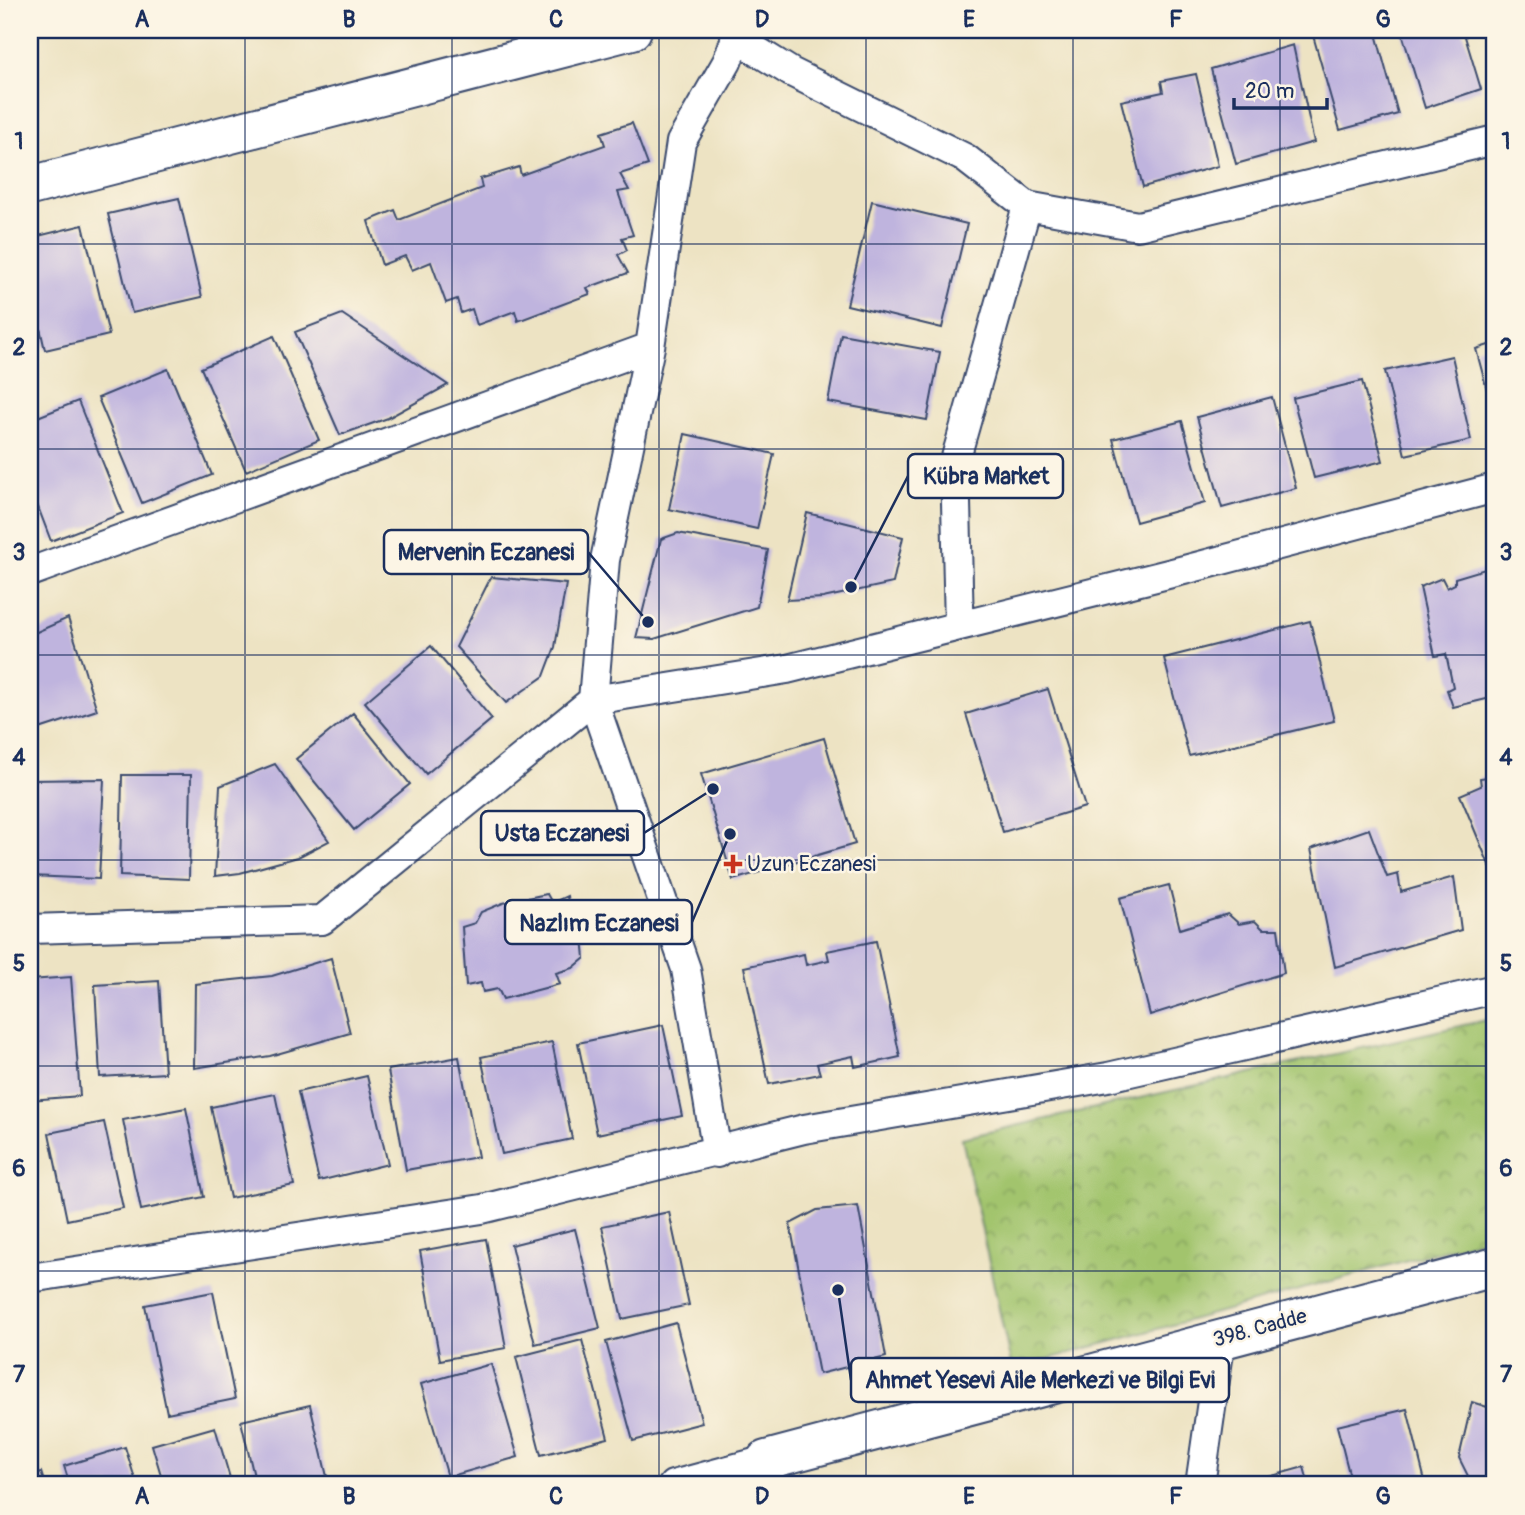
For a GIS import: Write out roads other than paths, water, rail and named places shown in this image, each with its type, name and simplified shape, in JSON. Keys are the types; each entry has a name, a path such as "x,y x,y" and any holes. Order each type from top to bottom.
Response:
{"street":[{"path":"30,186 632,30"},
{"path":"717,1153 686,969 593,699 606,560 650,347 681,142 727,62 735,34 791,72 965,158 1027,206 1138,226 1495,140"},
{"path":"960,626 955,461 1027,206"},
{"path":"30,572 650,347"},
{"path":"30,929 323,920 593,699 787,669 1188,569 1495,488"},
{"path":"30,1278 482,1209 717,1153 804,1129 1108,1077 1495,989"},
{"name":"398. Cadde","path":"765,1473 1221,1338 1495,1267"},
{"path":"1200,1485 1221,1338"},
{"path":"673,1485 765,1473"}],"place":[{"name":"Kübra Market","path":"851,587"},
{"name":"Mervenin Eczanesi","path":"648,622"},
{"name":"Usta Eczanesi","path":"713,789"},
{"name":"Nazlım Eczanesi","path":"730,834"},
{"name":"Uzun Eczanesi","path":"733,864"},
{"name":"Ahmet Yesevi Aile Merkezi ve Bilgi Evi","path":"838,1290"}]}
